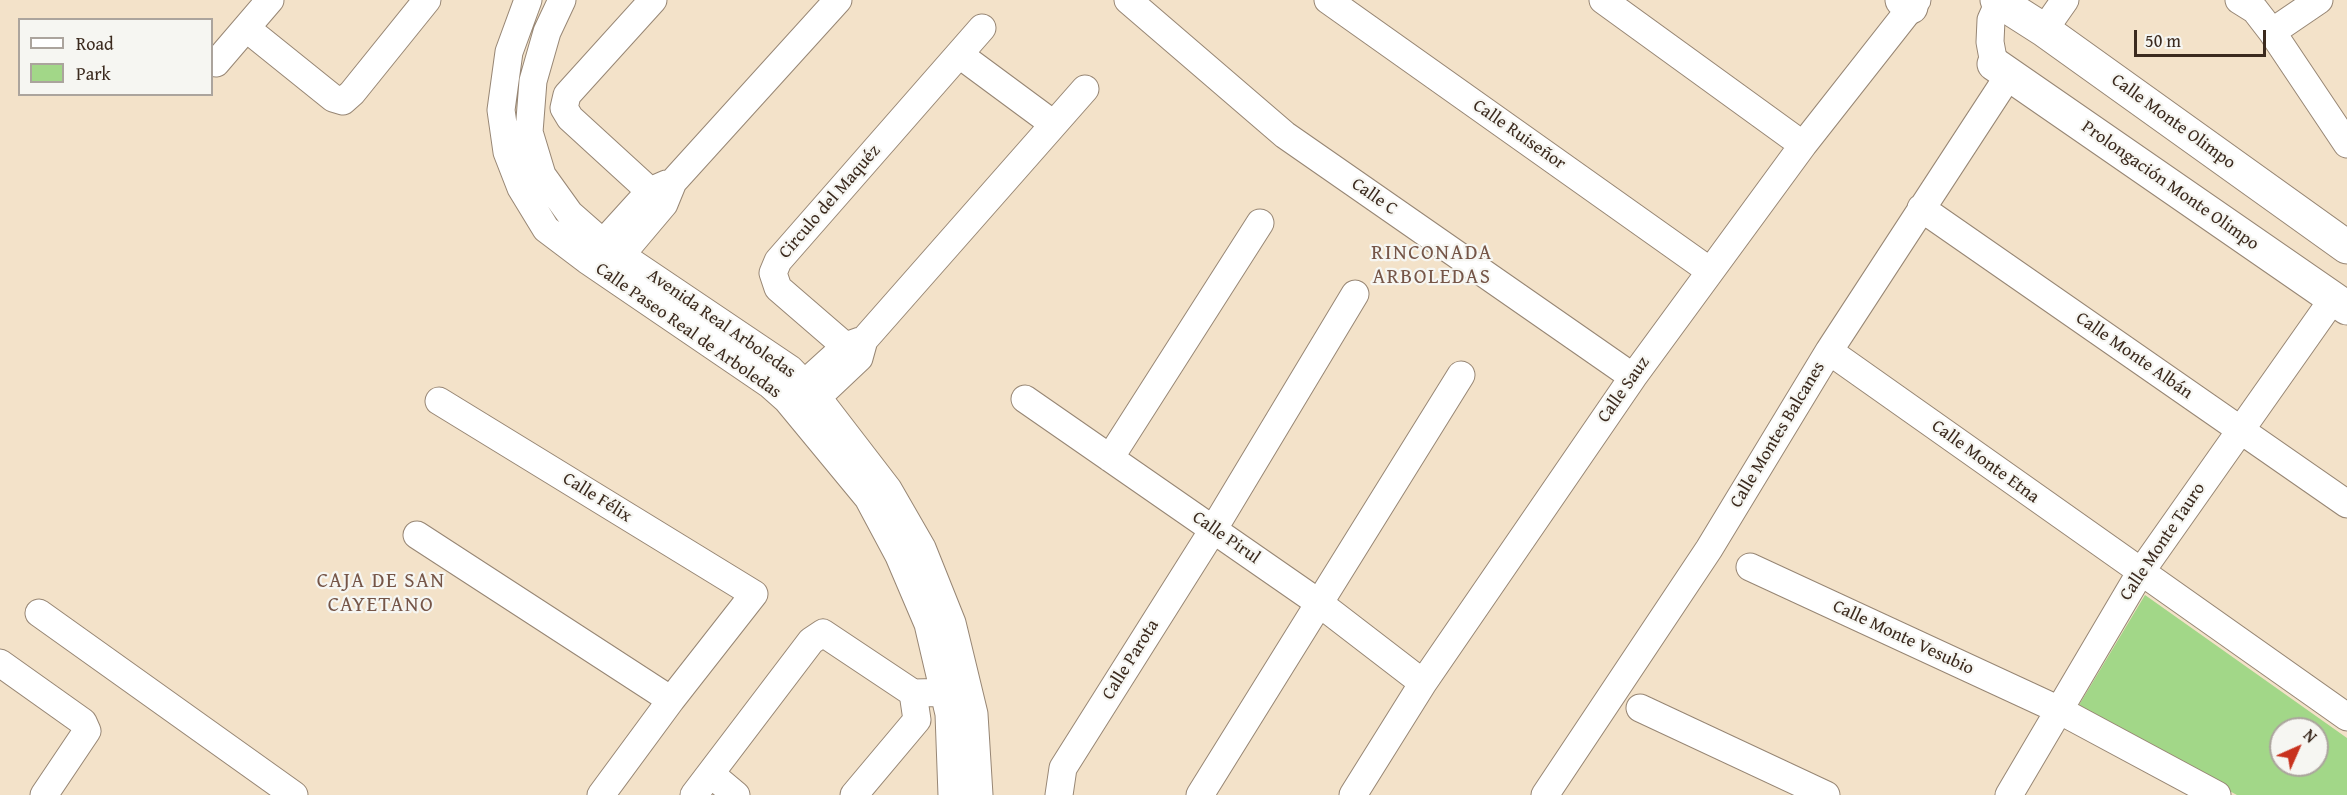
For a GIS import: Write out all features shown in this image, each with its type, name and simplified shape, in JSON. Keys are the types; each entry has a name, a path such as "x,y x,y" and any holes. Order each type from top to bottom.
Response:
{"main road":[{"name":"Calle Monte Olimpo","path":"1998,1 2044,30 2347,247"},
{"name":"Prolongación Monte Olimpo","path":"2002,70 2340,304"}],"street":[{"path":"216,63 270,0"},
{"path":"246,28 333,98 342,101 352,93 427,0"},
{"name":"Calle Paseo Real de Arboledas","path":"528,0 509,52 501,110 507,152 521,188 546,229 604,258"},
{"name":"Avenida Real Arboledas","path":"562,0 547,32 534,81 529,132 542,175 604,258 790,369 802,399 888,489 922,548 952,623 959,703 979,795"},
{"path":"653,0 567,95 564,108 570,118 662,192"},
{"path":"604,258 838,0"},
{"name":"Calle C","path":"1128,0 1286,135 1633,377"},
{"name":"Calle Ruiseñor","path":"1328,0 1710,271"},
{"path":"1603,0 1803,145"},
{"path":"2044,30 2065,0"},
{"path":"2272,32 2319,0"},
{"path":"1998,1 1992,20 1990,42 2002,70"},
{"name":"Calle Sauz","path":"1353,795 1423,683 1633,377 1910,2"},
{"path":"2255,3 2347,144"},
{"name":"Circulo del Maquéz","path":"856,348 778,288 773,273 778,261 960,55 981,28"},
{"path":"960,55 1052,123"},
{"name":"Calle Montes Balcanes","path":"1545,795 1709,549 1829,351 1921,208 2002,70"},
{"path":"802,399 856,348 1052,123 1085,89"},
{"name":"Calle Monte Albán","path":"1921,208 2347,504"},
{"path":"1110,458 1260,223"},
{"name":"Calle Parota","path":"1059,795 1063,768 1214,530 1355,294"},
{"name":"Calle Monte Tauro","path":"2009,795 2057,709 2140,573 2240,431 2340,304"},
{"name":"Calle Monte Etna","path":"1829,351 2140,573 2347,717"},
{"path":"1200,795 1461,375"},
{"name":"Calle Pirul","path":"1025,399 1319,603 1423,683"},
{"name":"Calle Félix","path":"439,401 754,594 671,700"},
{"path":"417,535 671,700 604,794"},
{"name":"Calle Monte Vesubio","path":"1750,567 2057,709 2217,795"},
{"path":"39,613 294,795"},
{"path":"694,795 811,641 823,633 913,693 959,703"},
{"path":"0,663 83,722 87,731 44,795"},
{"path":"913,693 917,720"},
{"path":"854,795 917,720 959,703"},
{"path":"952,795 959,703"},
{"path":"1640,708 1826,795"},
{"path":"711,774 736,795"}],"green space":[{"path":"2145,595 2317,717 2269,717 2269,777 2329,777 2329,725 2347,738 2347,795 2237,795 2076,710"}],"district":[{"name":"RINCONADA ARBOLEDAS","path":"1432,266"},
{"name":"CAJA DE SAN CAYETANO","path":"381,594"}]}
